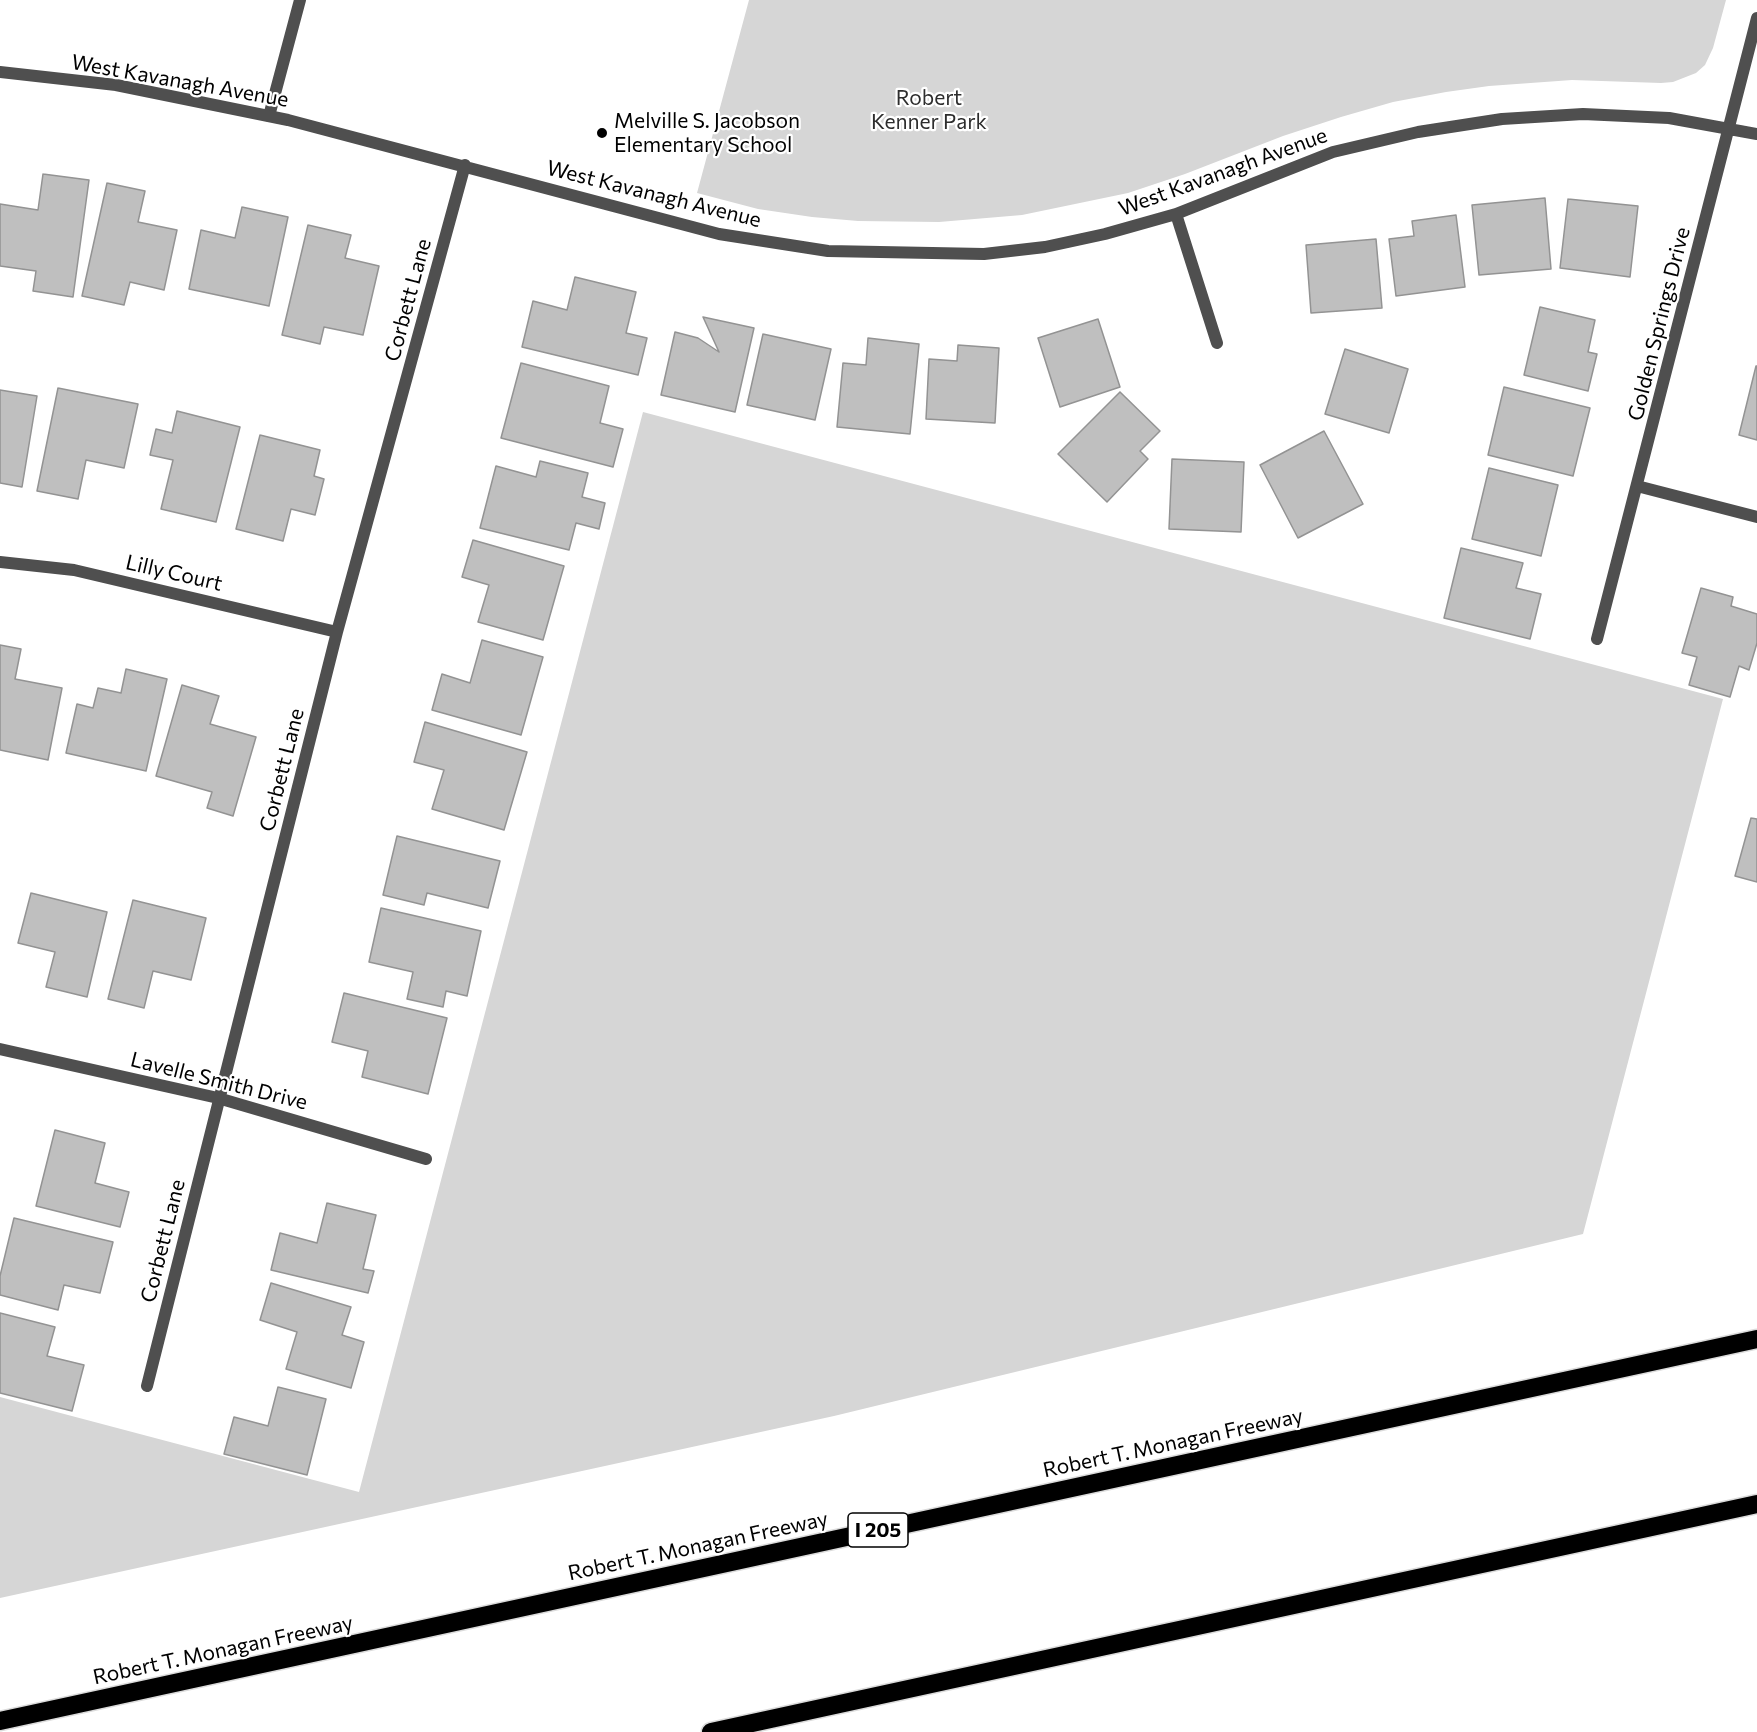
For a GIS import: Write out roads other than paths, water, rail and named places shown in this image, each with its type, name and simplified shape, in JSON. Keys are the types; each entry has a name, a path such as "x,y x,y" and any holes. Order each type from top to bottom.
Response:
{"highway":[{"name":"Robert T. Monagan Freeway","path":"0,1721 1757,1339"},
{"path":"711,1732 1757,1504"}],"street":[{"path":"269,116 300,0"},
{"name":"Golden Springs Drive","path":"1597,639 1757,18"},
{"name":"West Kavanagh Avenue","path":"0,72 116,85 269,116 465,165 719,234 828,251 984,254 1045,247 1105,234 1176,214 1333,152 1418,132 1503,119 1583,114 1669,118 1757,134"},
{"name":"Corbett Lane","path":"147,1386 337,632 465,165"},
{"path":"1176,214 1217,343"},
{"path":"1637,486 1757,518"},
{"name":"Lilly Court","path":"0,562 74,570 337,632"},
{"name":"Lavelle Smith Drive","path":"0,1049 219,1098 426,1159"}],"place":[{"name":"Melville S. Jacobson Elementary School","path":"602,133"}],"park label":[{"name":"Robert Kenner Park","path":"929,110"}]}
